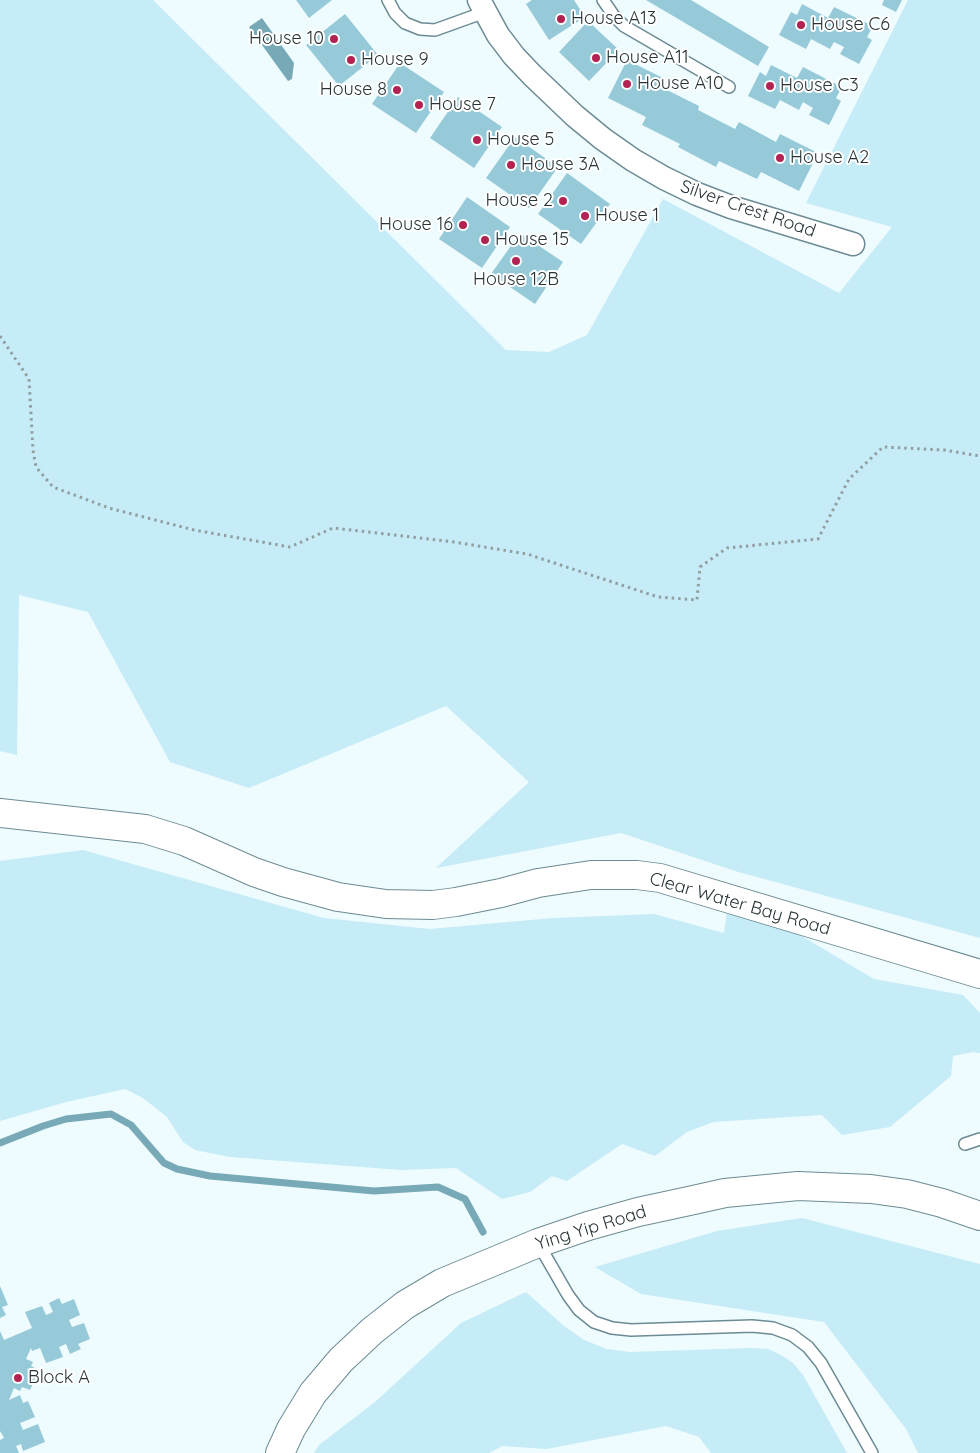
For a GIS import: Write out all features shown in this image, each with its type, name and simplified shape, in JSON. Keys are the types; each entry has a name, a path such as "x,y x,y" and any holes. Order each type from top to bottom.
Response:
{"main road":[{"name":"Clear Water Bay Road","path":"0,813 145,829 184,840 254,872 283,882 338,897 386,904 433,905 456,902 538,883 591,875 637,875 660,878 980,974"},
{"name":"Ying Yip Road","path":"280,1453 291,1429 313,1393 341,1360 372,1331 405,1305 442,1284 538,1243 605,1222 725,1193 798,1186 844,1187 908,1194 980,1216"}],"street":[{"name":"Silver Crest Road","path":"482,6 498,35 532,75 575,116 633,160 697,194 731,207 852,244"}],"lane":[{"path":"388,0 395,13 405,23 420,29 435,30 482,6"},
{"path":"603,0 624,26 730,87"},
{"path":"965,1144 980,1140"},
{"path":"538,1243 568,1296 579,1310 594,1322 612,1328 631,1330 752,1326 772,1328 792,1335 808,1347 821,1363 872,1453"}],"path":[{"path":"0,336 30,379 32,450 36,467 53,487 109,508 194,530 290,547 333,528 454,542 527,554 658,596 698,600 700,567 727,548 818,539 849,479 883,448 944,450 980,456"}],"shaded area":[{"path":"0,0 153,0 506,350 549,352 587,335 663,199 839,293 892,227 806,203 908,0 980,0 980,938 735,871 621,833 436,868 529,782 446,706 249,788 170,762 88,612 19,595 17,755 0,751"},
{"path":"262,18 294,63 292,79 288,81 249,27"},
{"path":"83,850 324,918 430,929 553,918 654,914 724,933 727,911 795,932 874,979 963,995 980,1013 980,1053 973,1052 953,1056 951,1076 890,1127 842,1135 822,1115 713,1122 687,1132 655,1156 622,1144 567,1181 552,1176 530,1192 502,1199 456,1168 401,1170 230,1157 195,1150 183,1142 167,1117 143,1098 125,1089 66,1102 0,1121 0,861"},
{"path":"802,1218 980,1264 980,1453 918,1453 906,1429 824,1322 641,1294 595,1267 717,1231"},
{"path":"526,1292 564,1326 584,1340 607,1349 630,1352 751,1348 768,1349 781,1355 793,1363 803,1375 847,1453 711,1453 699,1437 666,1426 547,1449 502,1446 489,1453 314,1453 319,1445 375,1402 461,1323"}],"building":[{"path":"296,0 332,0 309,18"},
{"name":"House A13","path":"532,0 574,0 585,17 549,40 526,4"},
{"path":"646,0 691,0 769,47 758,66"},
{"path":"884,0 902,0 896,12 882,5"},
{"path":"802,4 828,18 834,7 873,26 867,37 872,40 859,64 840,54 844,47 834,42 830,49 811,39 806,49 779,35 791,12 797,15"},
{"path":"345,14 378,55 339,86 306,45"},
{"path":"588,21 619,50 589,81 559,52"},
{"path":"627,60 665,79 661,87 699,106 698,110 735,129 739,122 776,142 780,134 818,153 799,191 761,172 757,179 719,161 716,167 678,147 680,144 642,125 646,117 608,98"},
{"path":"400,63 444,92 416,133 372,104"},
{"path":"771,65 797,78 803,67 842,87 836,98 841,101 829,125 809,115 813,108 803,102 799,110 780,100 775,109 748,96 760,72 766,76"},
{"path":"458,97 502,127 474,168 430,138"},
{"path":"515,137 558,167 529,208 486,178"},
{"path":"567,173 610,204 581,244 538,214"},
{"path":"467,197 510,227 482,268 439,239"},
{"path":"520,233 563,262 535,304 491,274"},
{"path":"0,1286 8,1305 2,1307 6,1315 0,1318"},
{"name":"Block A","path":"59,1298 62,1304 74,1299 80,1315 69,1320 72,1327 84,1323 90,1339 78,1344 81,1349 70,1354 66,1344 59,1347 63,1357 46,1363 40,1348 32,1351 31,1348 26,1359 33,1362 31,1366 39,1370 30,1390 22,1387 20,1391 14,1388 9,1400 20,1395 23,1403 28,1401 35,1417 20,1423 23,1430 38,1424 45,1442 23,1451 21,1444 16,1446 19,1453 0,1453 0,1440 4,1438 0,1431 0,1331 4,1340 32,1328 25,1312 42,1306 46,1315 53,1312 49,1303"}],"waterway":[{"path":"0,1143 66,1119 111,1114 131,1125 164,1163 177,1169 210,1176 374,1191 438,1187 465,1199 483,1232"}],"place":[{"name":"House A13","path":"561,19"},
{"name":"House C6","path":"801,25"},
{"name":"House 10","path":"334,39"},
{"name":"House A11","path":"596,58"},
{"name":"House 9","path":"351,60"},
{"name":"House A10","path":"627,84"},
{"name":"House C3","path":"770,86"},
{"name":"House 8","path":"397,90"},
{"name":"House 7","path":"419,105"},
{"name":"House 5","path":"477,140"},
{"name":"House A2","path":"780,158"},
{"name":"House 3A","path":"511,165"},
{"name":"House 2","path":"563,201"},
{"name":"House 1","path":"585,216"},
{"name":"House 16","path":"463,225"},
{"name":"House 15","path":"485,240"},
{"name":"House 12B","path":"516,261"},
{"name":"Block A","path":"18,1378"}]}
